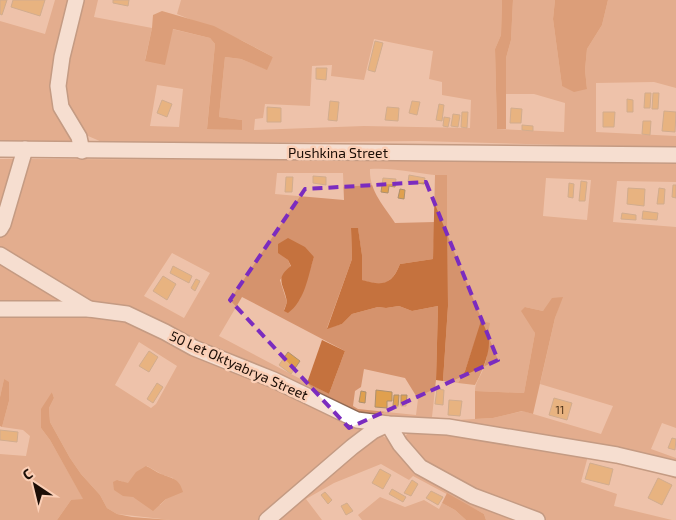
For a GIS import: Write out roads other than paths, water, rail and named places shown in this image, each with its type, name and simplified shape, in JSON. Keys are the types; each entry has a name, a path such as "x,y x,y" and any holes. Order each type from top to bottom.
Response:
{"street":[{"path":"76,0 62,57 58,86 61,107 79,137 82,151"},
{"name":"Pushkina Street","path":"0,149 676,155"},
{"path":"0,229 25,149"},
{"path":"0,255 89,309"},
{"name":"50 Let Oktyabrya Street","path":"0,309 89,309 127,314 194,348 274,380 358,420 388,424 448,427 618,455 676,469"},
{"path":"267,520 366,436 388,424 400,444 420,467 473,496 537,520"}]}
